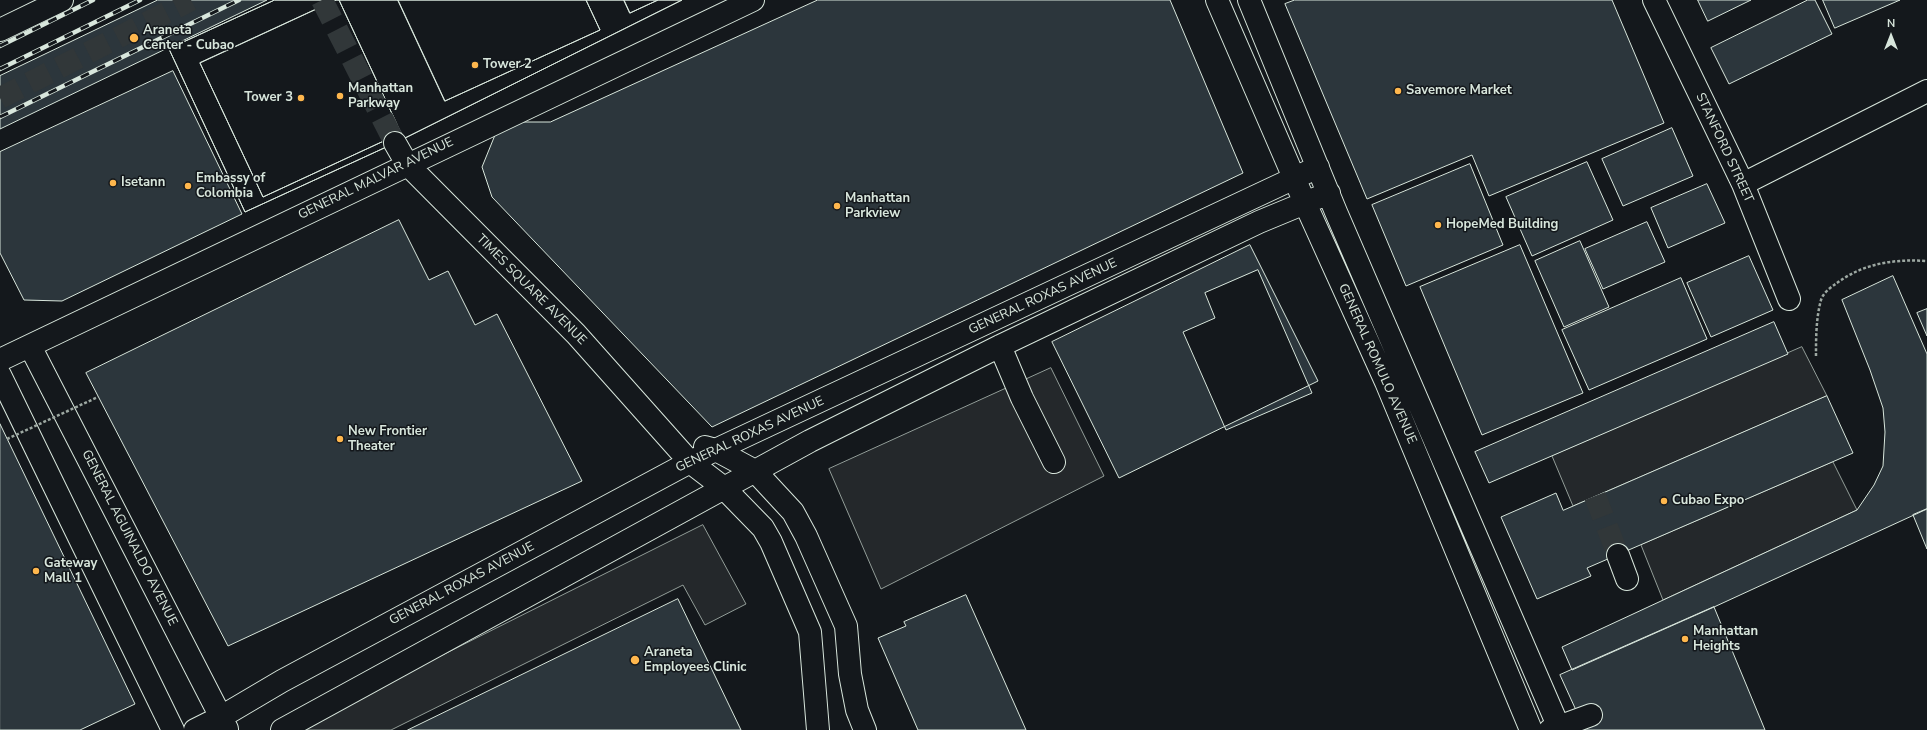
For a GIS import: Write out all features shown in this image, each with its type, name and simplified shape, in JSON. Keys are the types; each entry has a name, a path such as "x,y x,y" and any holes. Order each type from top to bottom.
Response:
{"street":[{"path":"0,30 62,0"},
{"name":"GENERAL MALVAR AVENUE","path":"0,360 407,164 753,0"},
{"name":"GENERAL ROMULO AVENUE","path":"1217,0 1304,203 1386,382 1531,730"},
{"name":"GENERAL ROMULO AVENUE","path":"1249,0 1318,167 1556,729"},
{"name":"STANFORD STREET","path":"1654,0 1743,184 1789,299"},
{"path":"1743,184 1927,91"},
{"name":"TIMES SQUARE AVENUE","path":"395,143 407,164 576,334 690,462 724,488 763,528 771,542 810,632 818,730"},
{"name":"GENERAL ROXAS AVENUE","path":"195,730 224,724 282,681 690,462 1318,167"},
{"name":"GENERAL ROXAS AVENUE","path":"282,730 810,441 1000,346 1259,222 1329,193"},
{"name":"GENERAL AGUINALDO AVENUE","path":"30,346 224,724"},
{"path":"1000,346 1022,398 1054,462"},
{"path":"1386,382 1406,374"},
{"path":"0,375 173,730"},
{"path":"667,437 716,450 755,471 793,512 806,536 846,626 850,674 857,710 865,730"},
{"path":"1618,554 1628,579"},
{"path":"1556,729 1591,715"}],"path":[{"path":"1816,356 1817,330 1821,299 1829,288 1847,275 1879,262 1907,260 1927,261"},
{"path":"7,439 98,397"}],"shaded area":[{"path":"1802,347 1827,396 1573,506 1552,456"},
{"path":"1051,368 1104,476 881,589 829,469"},
{"path":"1833,462 1857,510 1663,600 1641,545"},
{"path":"703,525 746,604 705,625 683,585 391,730 293,730"}],"building":[{"name":"Araneta Center - Cubao","path":"158,0 267,0 0,129 0,76"},
{"path":"275,0 336,0 200,63 263,197 401,133 339,0 398,0 445,101 600,30 586,0 624,0 630,13 658,0 682,0 395,143 245,212 169,49"},
{"name":"Manhattan Parkway","path":"275,0 682,0 395,143 245,212 169,49"},
{"name":"Tower 3","path":"336,0 339,0 401,133 263,197 200,63"},
{"name":"Tower 2","path":"398,0 586,0 600,30 445,101"},
{"path":"624,0 658,0 630,13"},
{"name":"Manhattan Parkview","path":"818,0 1170,0 1243,173 712,427 492,197 482,167 495,135 515,122 550,122"},
{"path":"1295,0 1612,0 1664,123 1489,196 1472,155 1367,199 1285,4"},
{"path":"1698,0 1751,0 1708,21"},
{"path":"1808,0 1815,0 1832,34 1729,84 1711,48"},
{"path":"1823,0 1900,0 1835,28"},
{"name":"Isetann","path":"173,71 242,214 62,301 24,300 0,253 0,152"},
{"path":"1672,128 1693,176 1623,206 1602,159"},
{"path":"1587,162 1613,220 1532,256 1506,197"},
{"name":"HopeMed Building","path":"1470,164 1503,245 1406,286 1372,205"},
{"path":"1707,184 1725,223 1668,248 1651,208"},
{"name":"New Frontier Theater","path":"399,220 429,280 448,271 475,325 497,314 582,481 228,646 86,373"},
{"path":"1647,222 1665,262 1603,289 1585,249"},
{"path":"1580,241 1609,307 1564,327 1535,261"},
{"path":"1250,245 1318,381 1119,478 1052,342"},
{"path":"1520,245 1583,393 1482,435 1420,287"},
{"path":"1749,256 1773,310 1711,337 1687,283"},
{"path":"1258,270 1312,393 1226,430 1183,332 1215,318 1205,293"},
{"path":"1893,276 1927,354 1927,509 1714,607 1572,670 1562,647 1857,510 1874,485 1883,466 1885,432 1883,408 1870,370 1842,300"},
{"path":"1681,278 1707,339 1589,390 1562,330"},
{"path":"1927,309 1927,336 1917,313"},
{"path":"1774,322 1788,354 1489,483 1475,452"},
{"name":"Cubao Expo","path":"1827,396 1853,453 1587,568 1591,576 1537,599 1501,517 1556,493 1563,510"},
{"name":"Gateway Mall 1","path":"0,424 135,704 80,730 0,730"},
{"path":"1927,509 1927,549 1913,515"},
{"path":"966,595 1026,730 918,730 878,638 906,626 904,622"},
{"path":"678,599 741,730 408,730"},
{"name":"Manhattan Heights","path":"1714,607 1765,730 1585,730 1560,675"}],"tunnel":[{"path":"0,98 191,0"},
{"path":"322,0 395,143"},
{"path":"1595,496 1618,555"}],"railway":[{"path":"0,46 93,0"},
{"path":"0,69 140,0"},
{"path":"0,117 239,0"}],"place":[{"name":"Araneta Center - Cubao","path":"134,38"},
{"name":"Tower 2","path":"475,65"},
{"name":"Savemore Market","path":"1398,91"},
{"name":"Manhattan Parkway","path":"340,96"},
{"name":"Tower 3","path":"301,98"},
{"name":"Isetann","path":"113,183"},
{"name":"Embassy of Colombia","path":"188,186"},
{"name":"Manhattan Parkview","path":"837,206"},
{"name":"HopeMed Building","path":"1438,225"},
{"name":"New Frontier Theater","path":"340,439"},
{"name":"Cubao Expo","path":"1664,501"},
{"name":"Gateway Mall 1","path":"36,571"},
{"name":"Manhattan Heights","path":"1685,639"},
{"name":"Araneta Employees Clinic","path":"635,660"}]}
